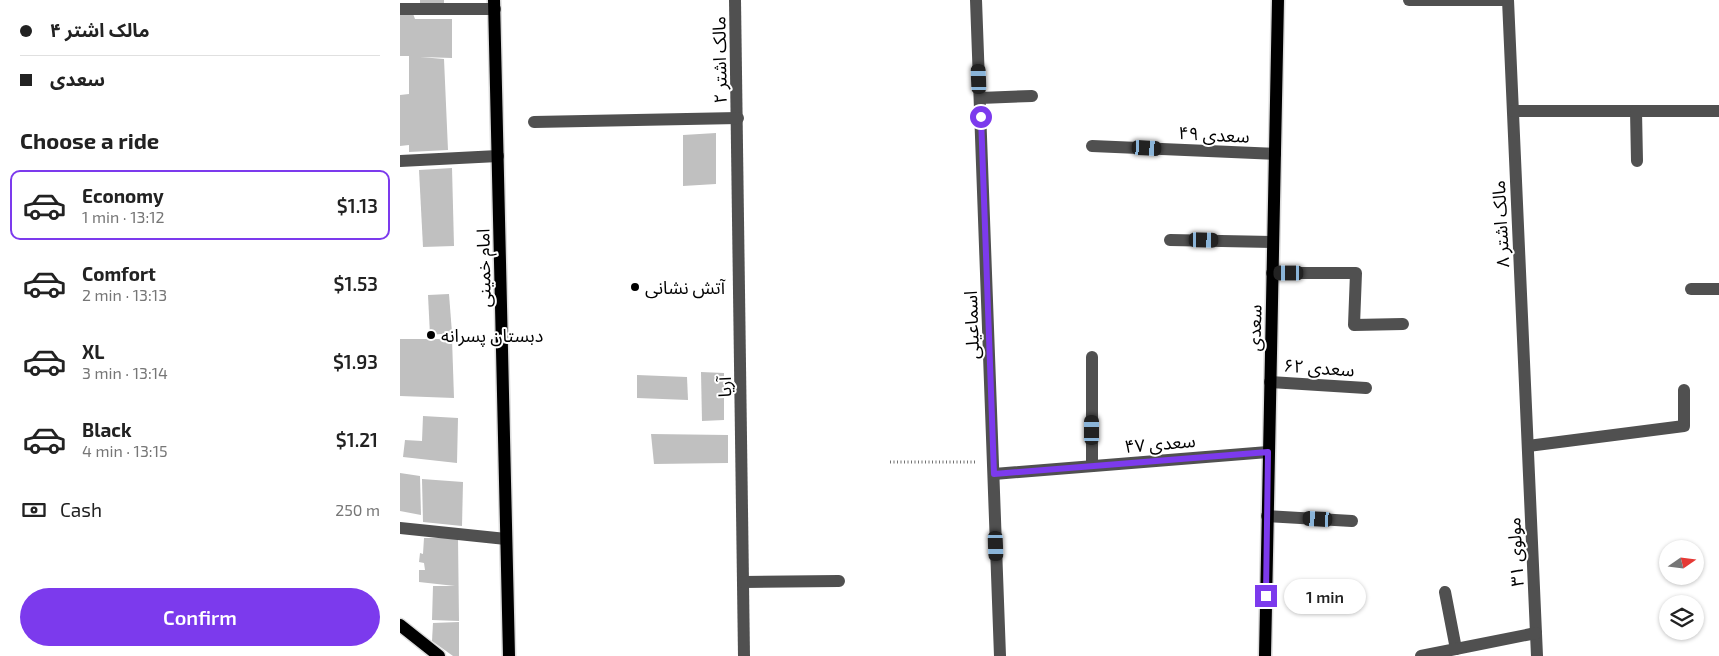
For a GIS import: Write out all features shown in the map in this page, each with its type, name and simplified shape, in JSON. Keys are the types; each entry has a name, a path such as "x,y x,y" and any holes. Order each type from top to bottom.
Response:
{"main road":[{"name":"سعدی","path":"1264,656 1278,0"},
{"name":"امام خمینی","path":"494,5 509,656"},
{"path":"400,625 439,656"}],"street":[{"name":"مالک اشتر ۲","path":"735,0 738,118"},
{"name":"اسماعیلی","path":"976,0 1000,656"},
{"path":"1409,0 1508,0"},
{"name":"مالک اشتر ۸","path":"1508,0 1528,446"},
{"path":"400,9 494,5"},
{"path":"980,98 1032,96"},
{"path":"1513,111 1719,112"},
{"path":"1636,111 1637,161"},
{"path":"534,122 738,118"},
{"name":"آریا","path":"738,118 744,656"},
{"name":"سعدی ۴۹","path":"1092,146 1275,154"},
{"path":"400,161 498,156"},
{"path":"1170,240 1273,242"},
{"path":"1272,273 1356,273 1354,325 1403,324"},
{"path":"1691,290 1719,289"},
{"path":"1092,358 1092,466"},
{"name":"سعدی ۶۲","path":"1270,382 1366,388"},
{"path":"1528,446 1684,426 1684,390"},
{"name":"مولوی ۳۱","path":"1528,446 1537,656"},
{"name":"سعدی ۴۷","path":"994,468 1092,466 1268,452"},
{"path":"1267,516 1352,521"},
{"path":"400,528 506,539"},
{"path":"744,582 839,581"},
{"path":"1445,592 1456,649"},
{"path":"1420,656 1536,633"}],"path":[{"path":"890,462 994,468"}],"building":[{"path":"420,0 444,0 444,3 420,5"},
{"path":"412,11 415,19 452,19 452,58 420,57 444,59 448,150 409,152 409,145 400,146 400,95 409,94 409,56 400,56 400,12"},
{"path":"716,133 716,184 683,186 683,135"},
{"path":"452,168 454,246 423,247 419,170"},
{"path":"449,294 452,333 430,335 428,295"},
{"path":"400,339 452,339 454,398 400,396"},
{"path":"701,372 724,373 724,420 702,421"},
{"path":"637,375 687,377 688,400 637,398"},
{"path":"423,416 458,418 457,463 403,457 405,440 422,441"},
{"path":"651,434 728,435 728,463 654,464"},
{"path":"400,473 420,476 421,515 400,511"},
{"path":"422,479 463,482 462,526 423,522"},
{"path":"424,538 458,538 459,621 432,620 433,586 455,586 419,582 419,570 425,570 424,563 419,562 420,553 423,554"},
{"path":"459,622 459,656 453,656 432,641 433,623"}],"place":[{"name":"آتش نشانی","path":"635,287"},
{"name":"دبستان پسرانه","path":"431,335"}],"route":[{"path":"981,117 994,474 1268,452 1266,596"}]}
